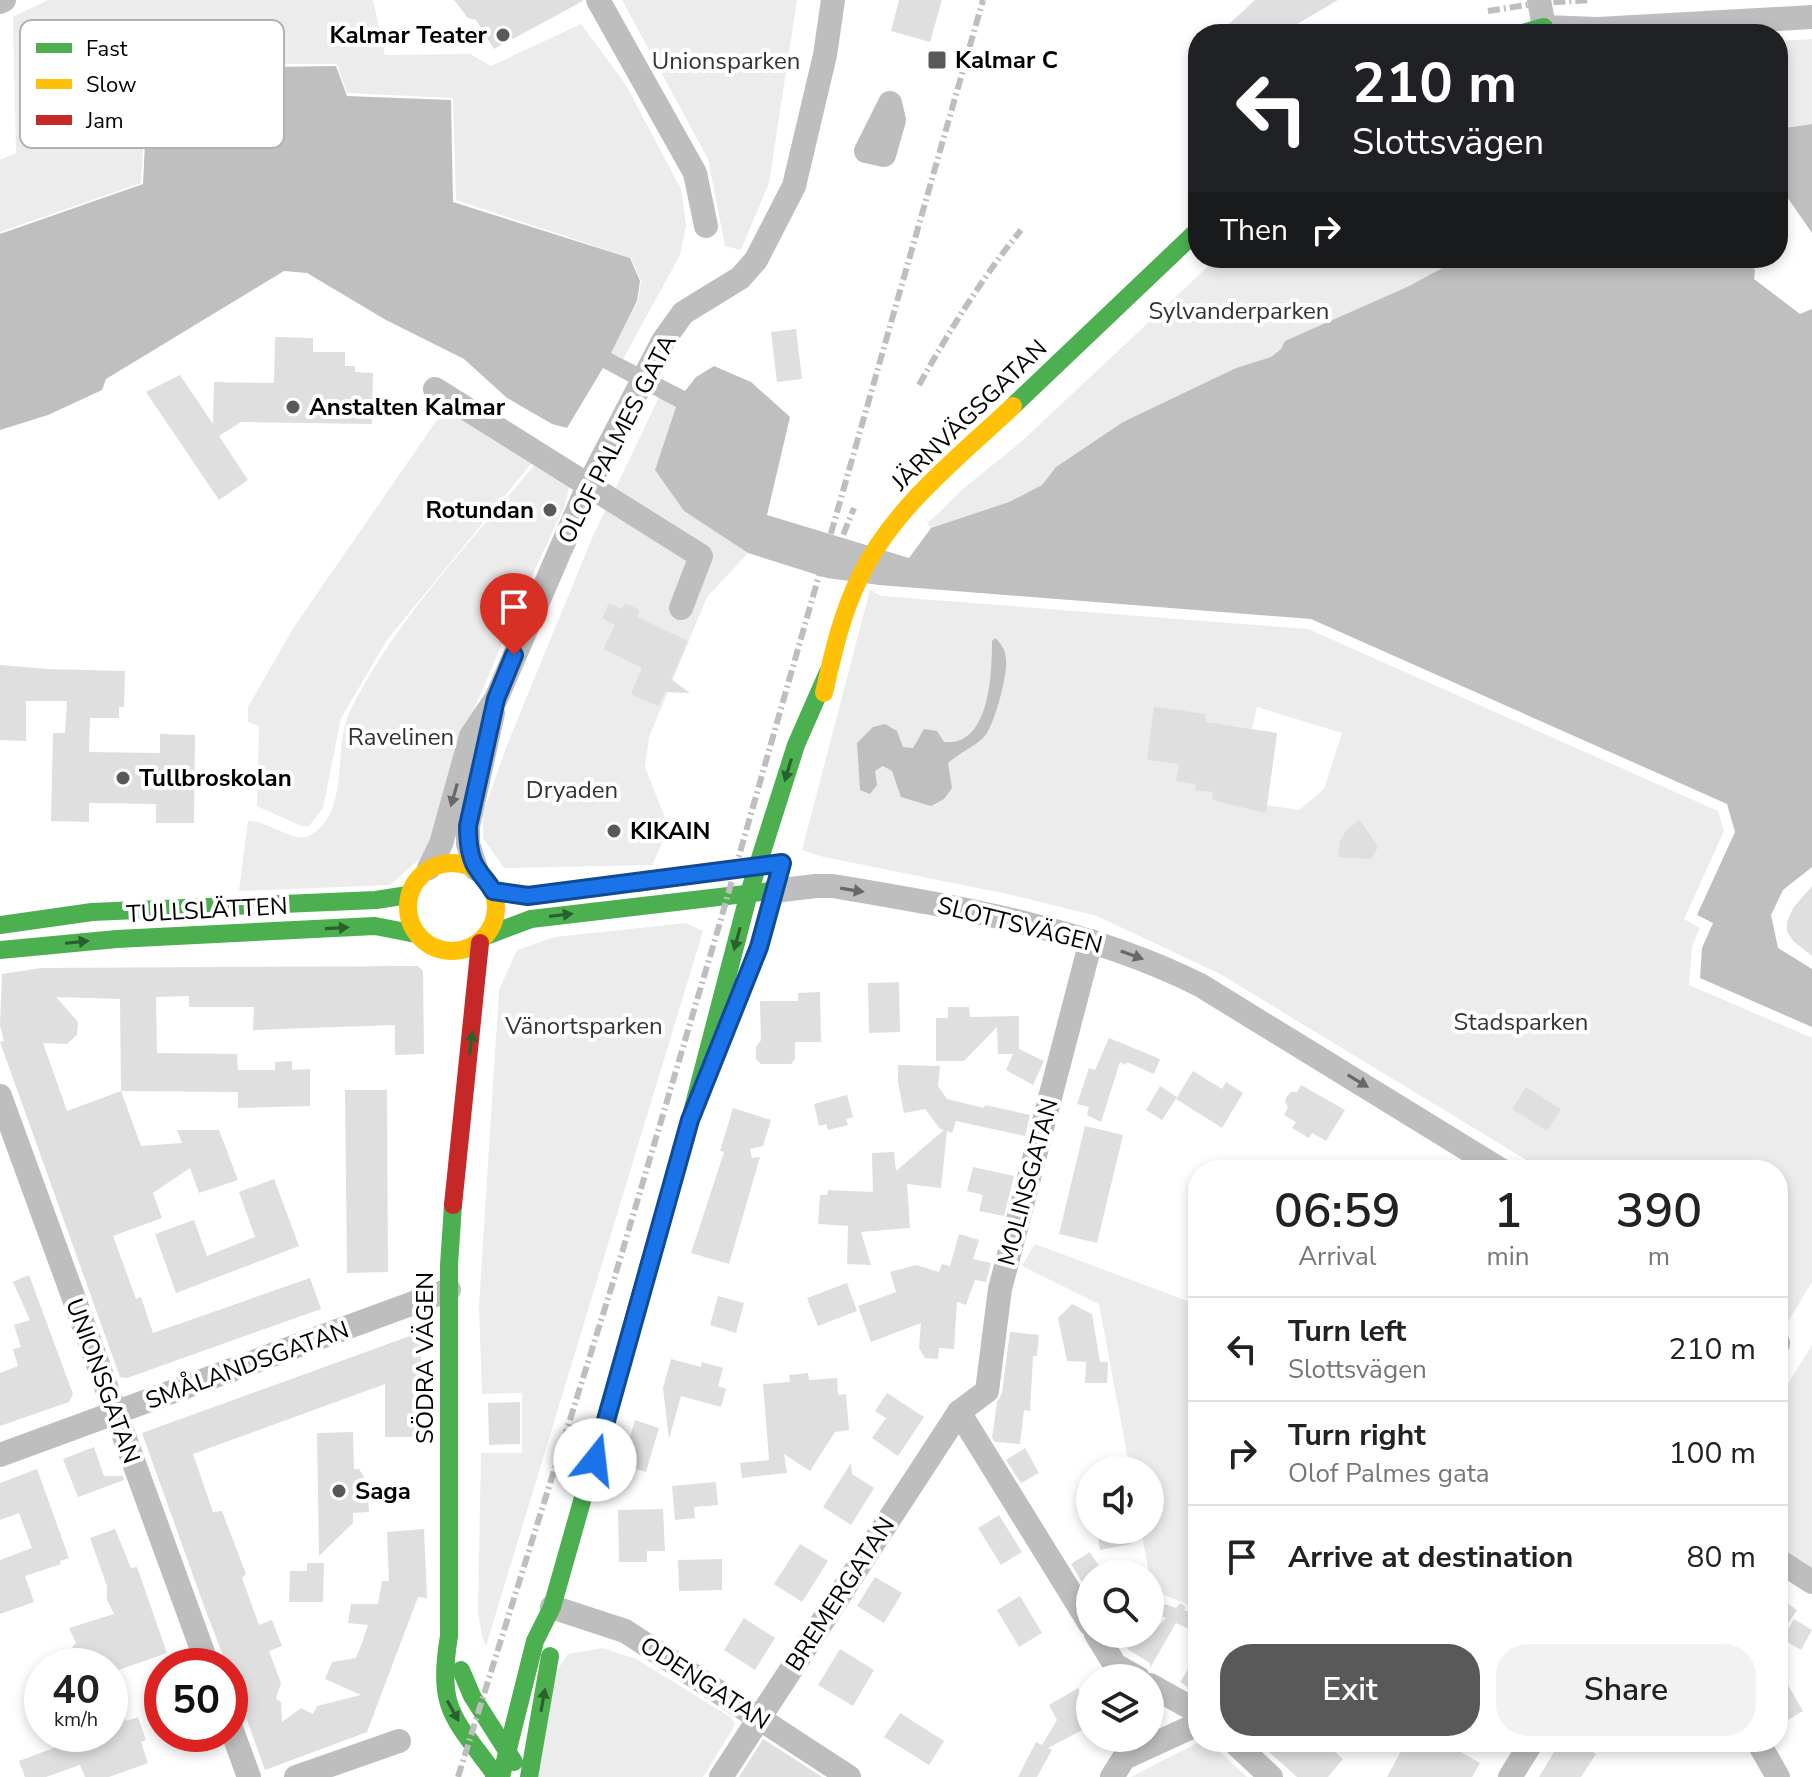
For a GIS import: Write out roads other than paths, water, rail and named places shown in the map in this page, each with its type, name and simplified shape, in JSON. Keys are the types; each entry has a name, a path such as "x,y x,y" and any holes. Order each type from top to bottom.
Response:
{"street":[{"path":"598,0 695,173 706,226"},
{"name":"OLOF PALMES GATA","path":"429,868 441,844 471,736 496,699 588,486 652,363 683,313 740,278 756,260 794,186 825,55 833,0"},
{"path":"1539,0 1543,24"},
{"path":"1687,24 1812,17"},
{"name":"JÄRNVÄGSGATAN","path":"805,779 828,672 852,593 881,539 928,486 1188,239"},
{"path":"435,389 701,556 681,608"},
{"name":"JÄRNVÄGSGATAN","path":"501,1777 535,1641 552,1607 690,1120 749,893 796,745 828,672"},
{"name":"OLOF PALMES GATA","path":"476,869 468,844 468,826 496,699"},
{"path":"617,885 758,865 785,854 772,898"},
{"path":"432,948 449,952 467,949 483,940 496,915 493,891 476,869 448,862 429,868 416,879 408,895 408,915 416,934 432,948 449,972"},
{"name":"SLOTTSVÄGEN","path":"483,940 531,919 749,893 772,898 816,886 944,904 1091,941 1160,965 1200,985 1485,1160"},
{"path":"493,891 528,896 588,889"},
{"name":"TULLSLÄTTEN","path":"0,925 92,912 376,900 408,895"},
{"name":"TULLSLÄTTEN","path":"0,950 117,939 375,926 416,934"},
{"name":"SÖDRA VÄGEN","path":"483,940 455,1176 449,1290 449,1636 445,1670 446,1700 494,1777"},
{"name":"MOLINSGATAN","path":"959,1412 987,1391 1000,1289 1091,941"},
{"name":"JÄRNVÄGSGATAN","path":"690,1120 745,983"},
{"name":"SÖDRA VÄGEN","path":"452,1040 455,1176"},
{"name":"UNIONSGATAN","path":"0,1096 201,1648"},
{"name":"SMÅLANDSGATAN","path":"0,1455 449,1290"},
{"path":"959,1412 1076,1601"},
{"name":"BREMERGATAN","path":"721,1777 959,1412"},
{"path":"1788,1566 1812,1582"},
{"name":"JÄRNVÄGSGATAN","path":"529,1777 552,1643 552,1607"},
{"name":"ODENGATAN","path":"552,1607 625,1631 849,1777"},
{"name":"SÖDRA VÄGEN","path":"449,1636 468,1692 508,1748 516,1777"},
{"path":"1164,1693 1188,1706"},
{"path":"1121,1758 1188,1728"},
{"path":"296,1777 399,1741"},
{"path":"240,1752 249,1777"},
{"path":"1245,1752 1271,1777"},
{"path":"1510,1777 1526,1752"},
{"path":"1764,1752 1778,1777"}],"railway":[{"path":"458,1777 615,1276 719,926 983,0"},
{"path":"1488,11 1540,3 1591,0"},
{"path":"919,385 967,305 1021,230"},
{"path":"835,555 854,508"}],"place":[{"name":"Kalmar Teater","path":"503,35"},
{"name":"Kalmar C","path":"937,60"},
{"name":"Anstalten Kalmar","path":"293,407"},
{"name":"Rotundan","path":"550,510"},
{"name":"Tullbroskolan","path":"123,778"},
{"name":"KIKAIN","path":"614,831"},
{"name":"Saga","path":"339,1491"}],"park label":[{"name":"Unionsparken","path":"726,61"},
{"name":"Sylvanderparken","path":"1239,311"},
{"name":"Ravelinen","path":"401,737"},
{"name":"Dryaden","path":"572,790"},
{"name":"Stadsparken","path":"1521,1022"},
{"name":"Vänortsparken","path":"584,1026"}]}
